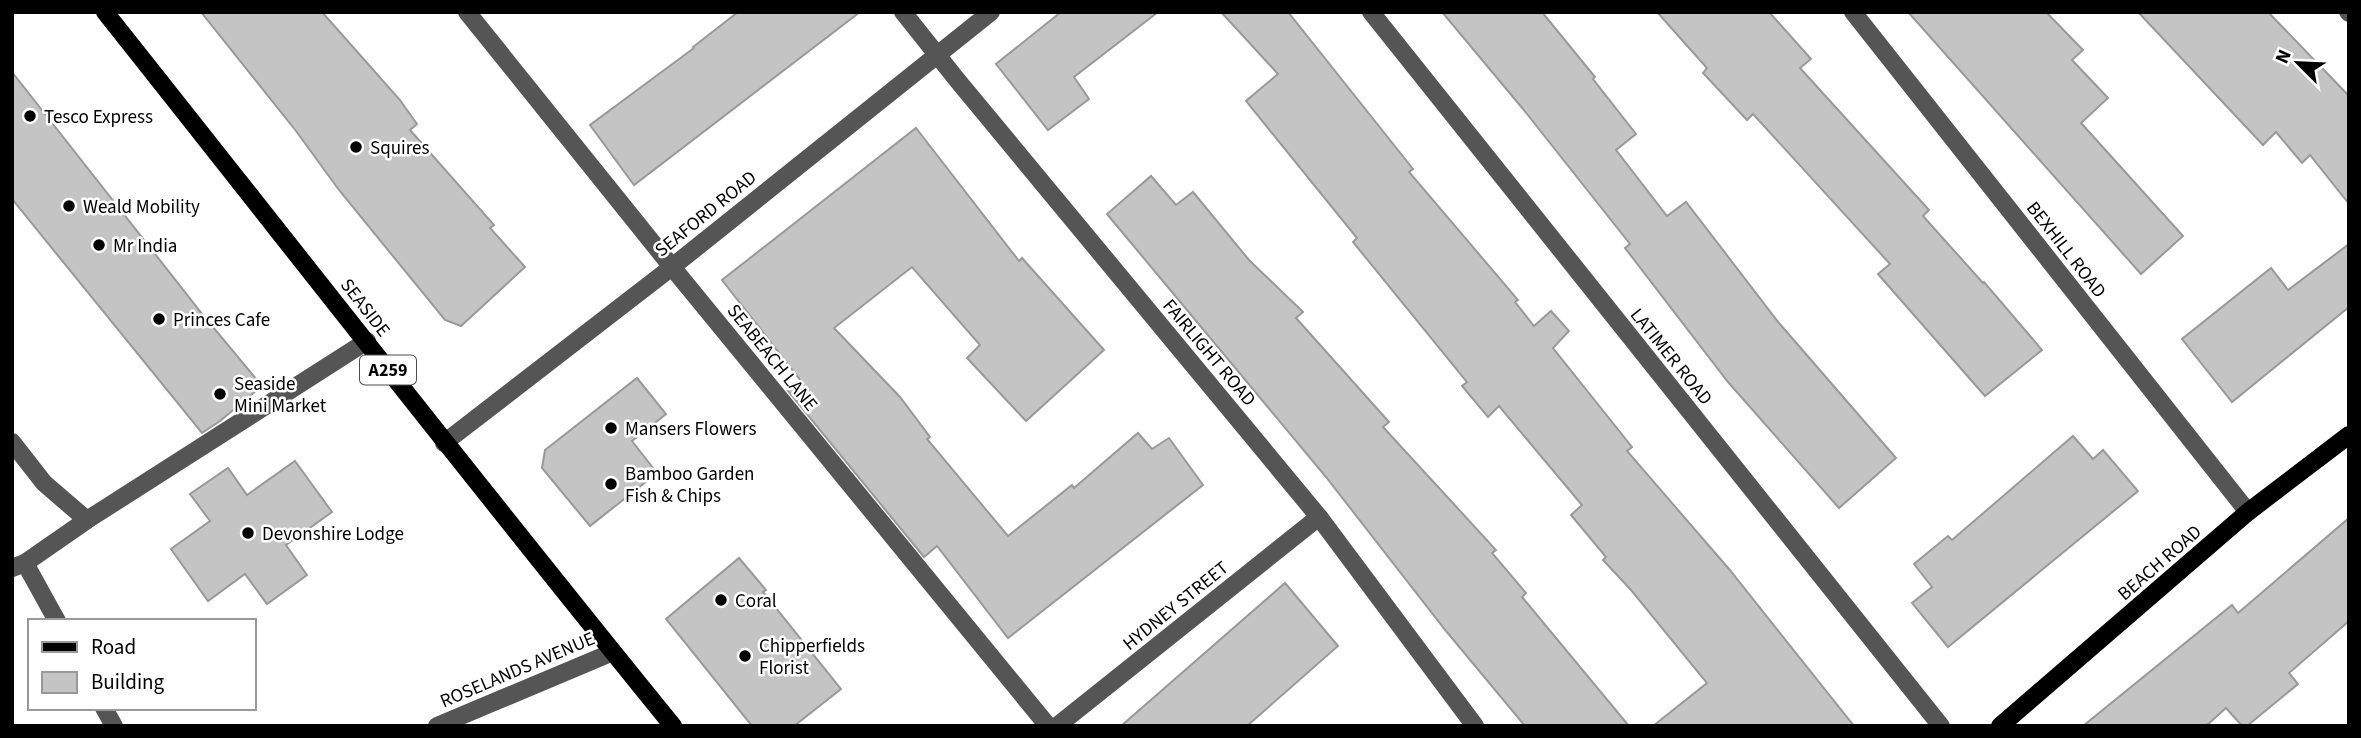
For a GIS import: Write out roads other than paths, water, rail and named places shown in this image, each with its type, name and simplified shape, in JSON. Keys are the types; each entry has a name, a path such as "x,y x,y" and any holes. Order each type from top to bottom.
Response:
{"main road":[{"name":"SEASIDE","path":"105,12 367,341 444,443 673,726"},
{"name":"BEACH ROAD","path":"2000,726 2249,512 2349,435"}],"street":[{"name":"SEABEACH LANE","path":"467,12 1048,726"},
{"name":"FAIRLIGHT ROAD","path":"903,12 1319,517 1475,726"},
{"name":"SEAFORD ROAD","path":"444,443 672,267 990,12"},
{"name":"LATIMER ROAD","path":"1371,12 1941,726"},
{"name":"BEXHILL ROAD","path":"1853,12 2249,512"},
{"path":"56,619 19,565 367,341"},
{"path":"12,442 44,483 87,520"},
{"name":"HYDNEY STREET","path":"1057,726 1319,517"},
{"name":"ROSELANDS AVENUE","path":"437,726 613,652"},
{"path":"105,710 114,726"}],"place":[{"name":"Tesco Express","path":"30,116"},
{"name":"Squires","path":"356,147"},
{"name":"Weald Mobility","path":"69,206"},
{"name":"Mr India","path":"99,245"},
{"name":"Princes Cafe","path":"159,319"},
{"name":"Seaside Mini Market","path":"220,394"},
{"name":"Mansers Flowers","path":"611,428"},
{"name":"Bamboo Garden Fish & Chips","path":"611,484"},
{"name":"Devonshire Lodge","path":"248,533"},
{"name":"Coral","path":"721,600"},
{"name":"Chipperfields Florist","path":"745,656"}]}
